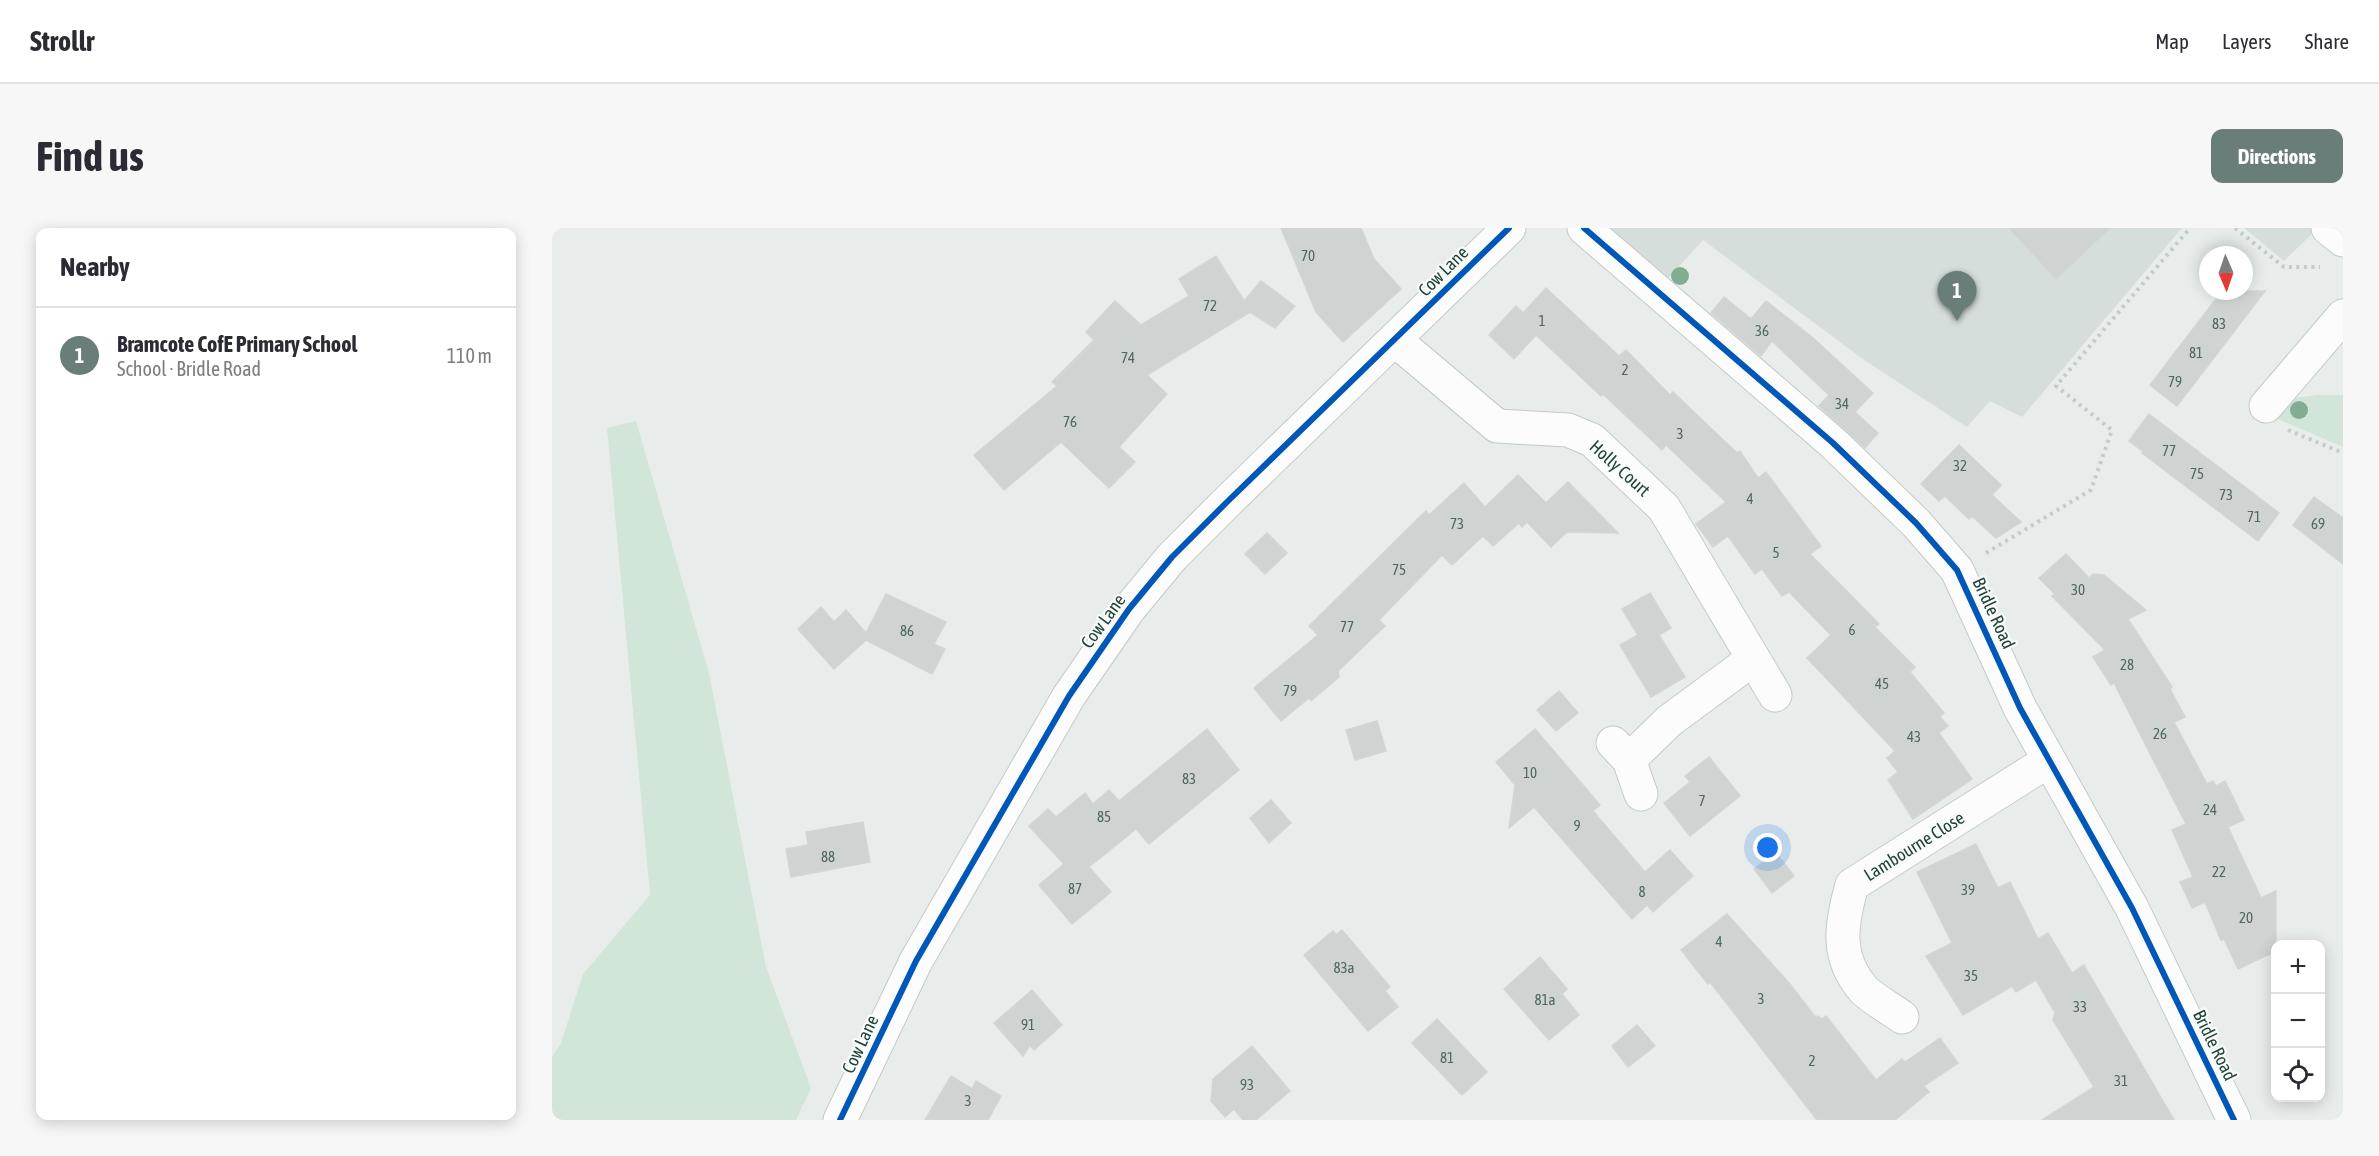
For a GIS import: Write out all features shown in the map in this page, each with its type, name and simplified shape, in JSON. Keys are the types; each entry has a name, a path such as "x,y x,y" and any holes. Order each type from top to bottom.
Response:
{"street":[{"name":"Cow Lane","path":"840,1120 916,960 1069,696 1129,609 1172,557 1509,228"},
{"name":"Bridle Road","path":"1584,228 1833,443 1916,523 1957,570 2020,708 2132,908 2234,1120"},
{"path":"2328,228 2337,253"},
{"path":"2275,417 2343,316"},
{"name":"Holly Court","path":"1395,340 1497,426 1568,430 1592,440 1664,508 1775,695"},
{"path":"1641,794 1621,752 1669,721 1753,659"},
{"name":"Lambourne Close","path":"1902,1017 1865,991 1847,965 1842,938 1843,918 1852,885 2048,761"}],"path":[{"path":"1957,570 2091,490 2112,430 2056,386 2190,228"},
{"path":"2235,228 2284,267 2337,253"},
{"path":"2275,417 2343,453"}],"shaded area":[{"path":"1608,228 2182,228 2022,417 1990,401 1967,427 1864,360 1703,240 1666,281"},
{"path":"2244,228 2318,228 2284,261"}],"green space":[{"path":"2343,395 2343,447 2273,417 2293,398"},
{"path":"636,421 709,673 766,967 811,1088 796,1120 552,1120 552,1057 561,1043 583,974 650,895 607,428"}],"building":[{"path":"1281,228 1361,228 1374,259 1401,289 1343,342 1316,312"},
{"path":"2009,228 2110,228 2056,279"},
{"path":"1216,256 1244,301 1261,281 1295,306 1275,328 1250,312 1147,375 1167,394 1119,447 1135,462 1109,488 1061,442 1004,490 974,455 1057,386 1052,382 1094,340 1086,332 1115,301 1141,325 1189,296 1179,279"},
{"path":"1546,288 1619,356 1626,350 1670,395 1673,392 1737,453 1740,451 1758,478 1766,472 1821,546 1810,554 1879,624 1875,627 1915,667 1910,672 1944,713 1940,717 1948,726 1939,733 1972,779 1913,819 1888,780 1898,772 1887,758 1895,751 1807,658 1831,635 1789,592 1782,596 1762,569 1755,574 1728,536 1713,547 1696,524 1726,502 1666,445 1662,450 1536,335 1514,359 1489,335 1516,306 1523,313"},
{"path":"2253,291 2265,291 2177,406 2150,385 2215,300 2253,300"},
{"path":"1724,297 1751,319 1766,301 1812,337 1873,393 1855,412 1878,433 1865,448 1819,406 1829,395 1772,341 1761,356 1711,313"},
{"path":"2149,414 2279,513 2258,541 2129,441"},
{"path":"1959,445 2001,485 1992,495 2021,522 1996,538 1972,516 1969,519 1945,496 1939,501 1921,484"},
{"path":"1518,475 1546,503 1568,482 1618,533 1567,532 1551,547 1527,522 1522,527 1519,523 1493,546 1483,536 1452,565 1442,555 1379,620 1385,626 1338,671 1339,677 1311,701 1309,698 1281,721 1254,688 1318,635 1309,626 1426,511 1429,515 1464,483 1485,507"},
{"path":"2314,497 2343,518 2343,564 2293,525"},
{"path":"1267,533 1287,553 1265,574 1245,554"},
{"path":"2066,554 2089,578 2093,574 2104,575 2146,610 2128,619 2172,687 2170,689 2185,717 2174,722 2207,784 2213,781 2216,786 2225,781 2244,820 2228,827 2261,898 2276,891 2276,940 2271,940 2271,953 2238,969 2224,939 2221,940 2205,902 2192,908 2180,882 2193,877 2172,830 2186,824 2114,683 2111,685 2093,657 2105,650 2052,596 2055,594 2039,578"},
{"path":"1650,593 1671,628 1659,635 1685,677 1651,697 1620,645 1638,635 1622,609"},
{"path":"886,594 946,622 934,644 945,649 932,674 866,640 834,669 798,629 821,607 834,622 846,610 866,633"},
{"path":"1559,691 1578,713 1556,731 1537,710"},
{"path":"1377,721 1386,751 1355,760 1346,730"},
{"path":"1207,729 1239,770 1149,844 1136,829 1089,867 1111,892 1072,924 1039,885 1064,864 1029,826 1048,809 1056,817 1085,793 1093,804 1109,790 1119,801"},
{"path":"1535,729 1600,805 1593,811 1645,872 1670,850 1693,876 1653,912 1647,905 1632,919 1534,807 1509,828 1515,785 1496,762"},
{"path":"1709,757 1740,796 1690,836 1664,803 1690,782 1685,776"},
{"path":"1271,800 1291,823 1269,843 1250,818"},
{"path":"863,822 870,862 791,877 786,849 808,845 806,832"},
{"path":"1976,844 1998,888 2010,882 2038,939 2048,933 2072,973 2084,965 2174,1120 2042,1120 2094,1087 2053,1020 2055,1013 2036,980 2016,992 2012,986 1963,1015 1926,956 1952,943 1917,872"},
{"path":"1776,853 1794,876 1772,893 1754,869"},
{"path":"1727,914 1790,984 1816,1018 1818,1016 1822,1019 1826,1016 1876,1080 1902,1059 1905,1062 1940,1038 1958,1063 1924,1086 1929,1092 1895,1120 1817,1120 1710,982 1708,984 1681,950"},
{"path":"1342,930 1390,987 1385,991 1398,1007 1368,1031 1304,955 1333,931 1336,935"},
{"path":"1540,957 1567,989 1562,994 1579,1015 1549,1040 1504,989"},
{"path":"1032,990 1062,1025 1034,1050 1030,1045 1023,1056 994,1023"},
{"path":"1437,1019 1487,1072 1462,1095 1412,1043"},
{"path":"1637,1025 1655,1046 1628,1067 1612,1046"},
{"path":"1252,1046 1290,1091 1256,1120 1243,1120 1234,1109 1225,1117 1211,1101 1213,1079"},
{"path":"951,1076 972,1089 976,1081 1001,1096 988,1120 925,1120"}],"cycle path":[{"path":"840,1120 916,961 1069,696 1129,609 1172,557 1509,228"},
{"path":"1584,228 1833,443 1916,523 1957,570 2020,708 2132,908 2234,1120"}],"place":[{"name":"Bramcote CofE Primary School","path":"1957,321"}]}
